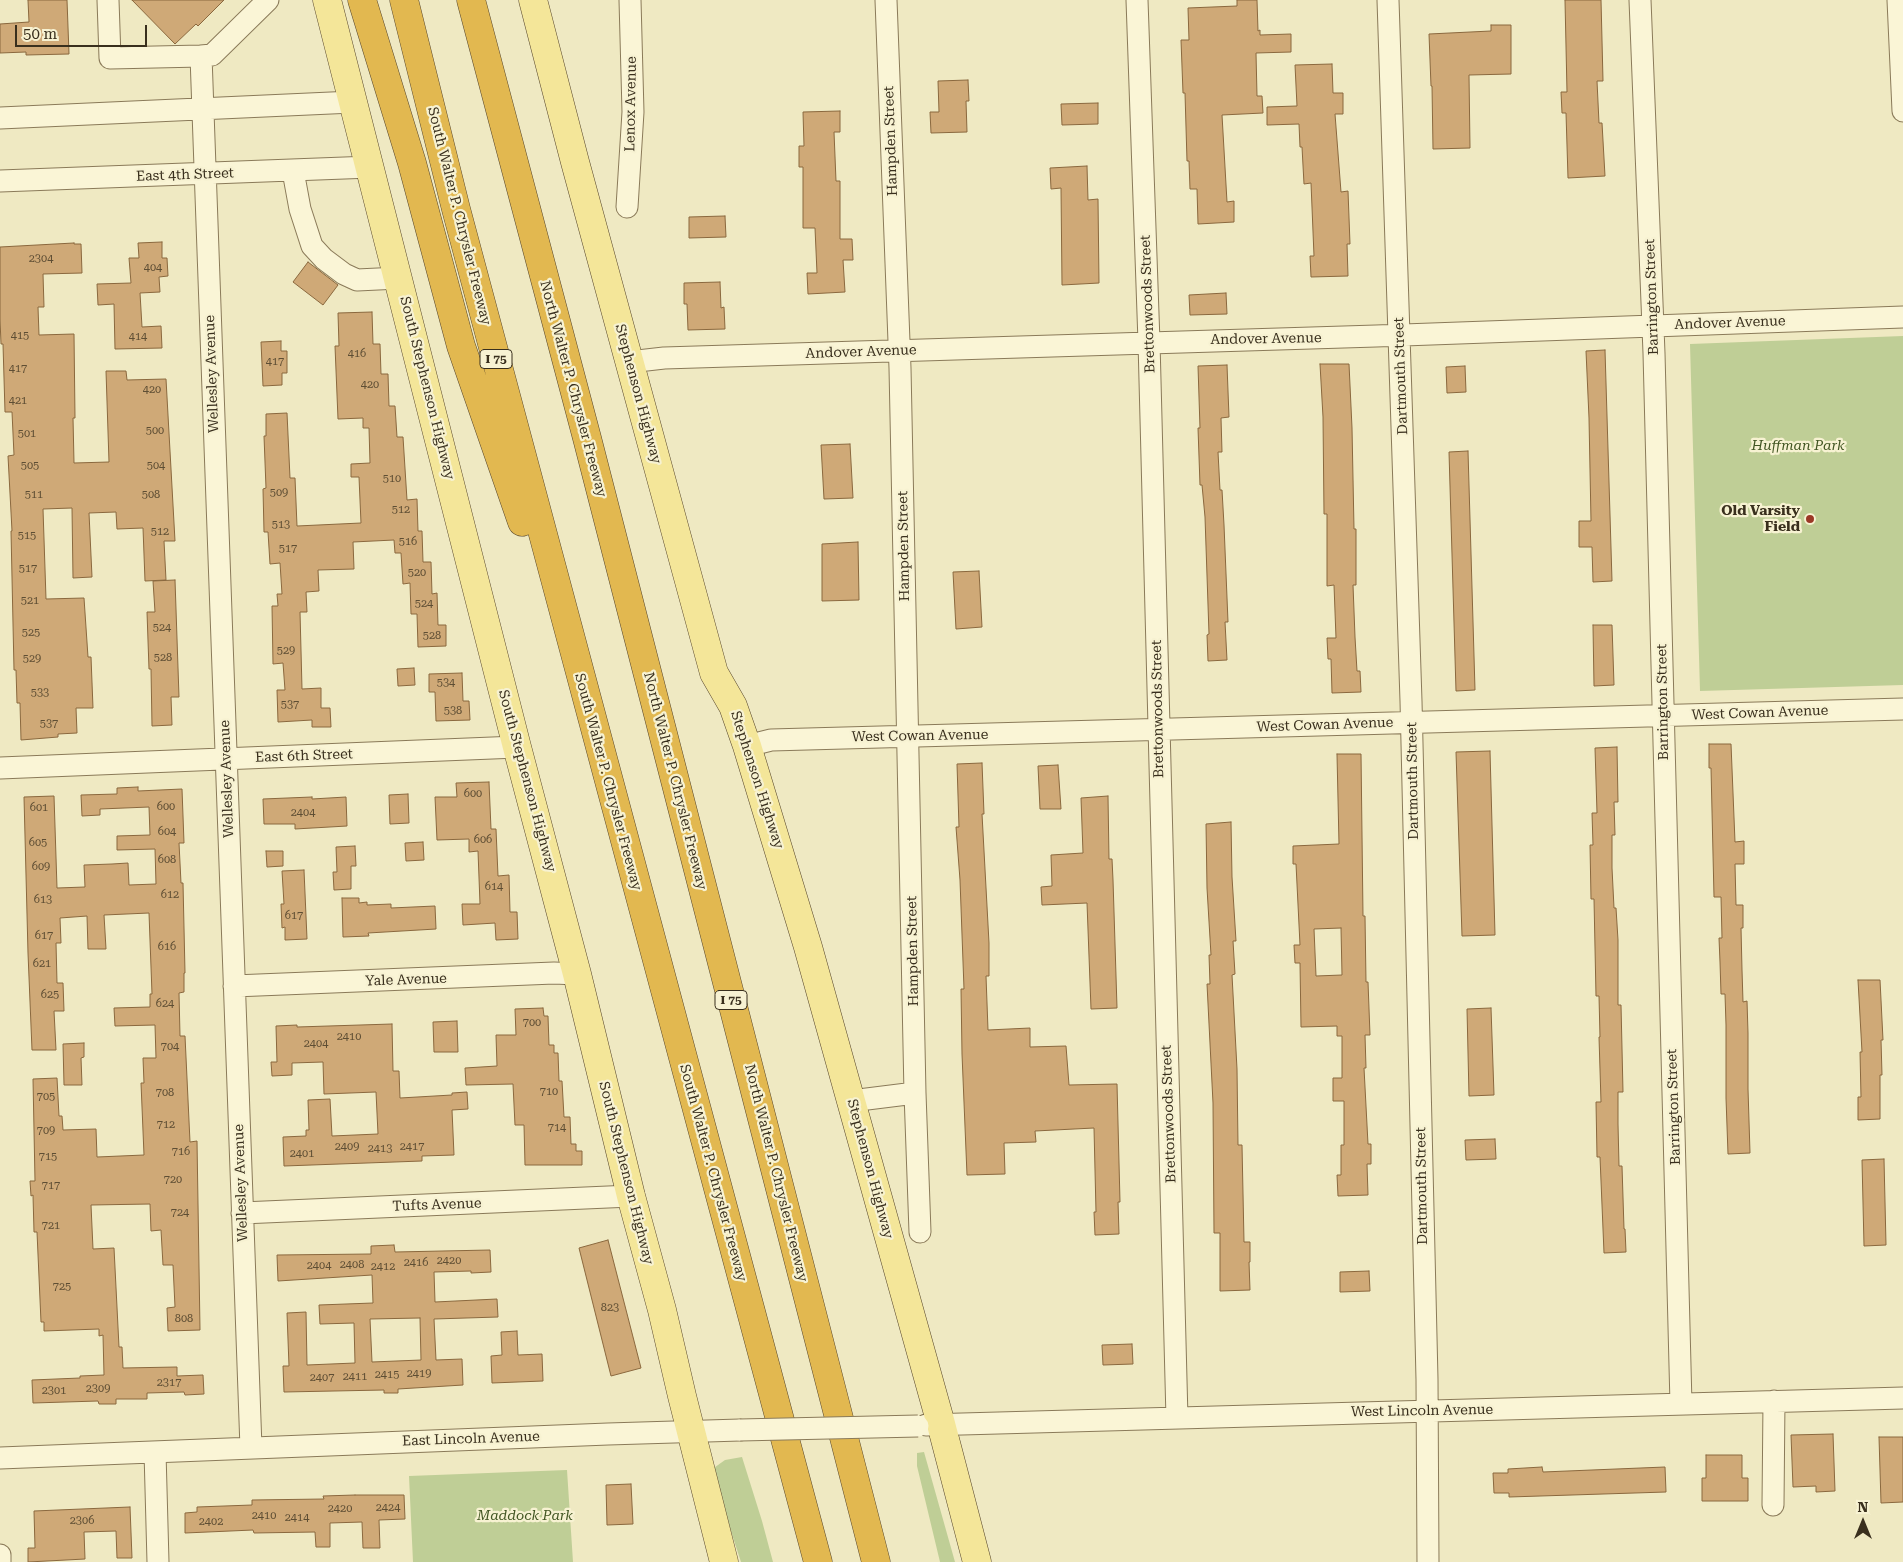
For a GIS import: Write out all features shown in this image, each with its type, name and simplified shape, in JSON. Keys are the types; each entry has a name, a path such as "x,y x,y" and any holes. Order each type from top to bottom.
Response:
{"highway":[{"path":"362,0 412,163 463,353 591,717"},
{"name":"South Walter P. Chrysler Freeway","path":"404,0 458,218 818,1562"},
{"name":"North Walter P. Chrysler Freeway","path":"471,0 587,438 876,1562"}],"main road":[{"name":"South Stephenson Highway","path":"327,0 517,747 577,974 724,1562"},
{"name":"Stephenson Highway","path":"533,0 714,673 733,706 747,746 808,947 852,1100 930,1425 977,1562"}],"street":[{"path":"108,0 110,58 212,55 268,0"},
{"name":"Lenox Avenue","path":"627,208 633,112 630,0"},
{"name":"Hampden Street","path":"886,0 899,350 915,1093 920,1232"},
{"name":"Brettonwoods Street","path":"1137,0 1149,342 1177,1418"},
{"name":"Dartmouth Street","path":"1388,0 1411,722 1427,1411 1428,1562"},
{"name":"Barrington Street","path":"1640,0 1653,326 1681,1404"},
{"path":"1898,0 1903,111"},
{"name":"Wellesley Avenue","path":"201,56 251,1448"},
{"path":"0,118 353,102"},
{"name":"East 4th Street","path":"0,181 371,167"},
{"path":"293,171 300,209 312,246 324,259 344,274 358,280 399,278"},
{"name":"Andover Avenue","path":"629,362 664,358 1149,342 1400,336 1903,316"},
{"name":"West Cowan Avenue","path":"747,746 771,740 1903,710"},
{"name":"East 6th Street","path":"0,768 517,747"},
{"name":"Yale Avenue","path":"234,986 577,974"},
{"path":"852,1100 915,1093"},
{"name":"Tufts Avenue","path":"242,1213 631,1196"},
{"name":"West Lincoln Avenue","path":"930,1425 1903,1398"},
{"path":"1773,1505 1774,1401"},
{"name":"East Lincoln Avenue","path":"0,1458 740,1430 930,1425"},
{"path":"155,1452 158,1562"},
{"path":"0,1555 0,1562"}],"green space":[{"name":"Huffman Park","path":"1903,336 1903,685 1700,691 1690,344"},
{"path":"924,1452 955,1562 940,1562 917,1466 917,1453"},
{"path":"742,1457 773,1562 741,1562 711,1470 725,1460"},
{"name":"Maddock Park","path":"567,1470 573,1562 413,1562 409,1476"}],"building":[{"path":"28,0 67,0 69,54 26,55 26,52 0,53 0,24 29,22"},
{"path":"132,0 224,0 198,26 196,24 175,44"},
{"path":"1237,0 1257,0 1258,31 1260,30 1260,35 1291,34 1291,52 1256,53 1257,96 1262,96 1263,113 1222,115 1227,202 1234,201 1234,222 1198,224 1197,189 1190,189 1189,161 1187,161 1181,40 1189,40 1188,8 1237,6"},
{"path":"1565,0 1601,0 1603,81 1597,81 1599,123 1602,123 1605,176 1568,178 1566,113 1562,113 1561,92 1567,92"},
{"path":"1491,25 1511,25 1511,74 1469,75 1470,148 1433,149 1429,34 1491,31"},
{"path":"1332,64 1333,93 1343,93 1343,114 1335,114 1341,192 1348,191 1350,244 1347,244 1348,276 1311,277 1310,256 1314,256 1311,183 1304,184 1299,124 1267,125 1267,107 1297,106 1295,65"},
{"path":"968,80 969,101 966,101 967,132 931,133 930,112 939,112 938,81"},
{"path":"1098,103 1098,124 1062,125 1061,104"},
{"path":"840,111 840,132 834,132 836,181 840,181 840,239 852,239 853,260 843,260 845,292 808,294 807,273 817,273 815,228 803,228 803,167 799,167 799,146 804,146 803,112"},
{"path":"1087,166 1088,200 1098,199 1099,283 1062,285 1061,188 1051,189 1050,168"},
{"path":"725,216 726,237 689,238 689,217"},
{"path":"162,242 162,258 167,258 168,276 159,277 160,292 140,293 142,327 161,326 162,348 115,349 114,304 98,305 97,284 131,283 129,258 139,258 138,243"},
{"path":"81,244 82,273 43,274 44,307 38,307 39,335 74,334 74,463 109,462 106,371 126,371 127,380 166,379 175,541 164,541 166,580 145,581 143,528 117,529 116,512 89,513 92,577 73,578 72,508 43,509 46,599 84,598 88,657 91,657 93,708 76,708 77,733 58,734 58,737 21,740 20,703 17,703 16,670 14,670 12,531 8,456 14,455 12,412 5,412 3,344 1,344 0,319 0,247"},
{"path":"308,262 338,285 323,305 293,282"},
{"path":"720,282 721,308 724,307 725,329 688,330 687,304 684,304 684,283"},
{"path":"1226,293 1227,314 1190,315 1189,295"},
{"path":"372,312 373,344 380,344 381,374 388,374 389,406 395,406 397,437 403,437 407,500 417,499 418,531 422,531 423,562 431,562 432,594 437,593 438,625 446,625 446,646 418,647 417,614 411,614 410,583 403,584 401,553 395,553 394,540 353,542 354,569 318,570 319,591 306,592 307,612 300,612 302,689 321,688 321,708 330,708 331,727 312,727 312,720 278,722 277,690 285,690 283,663 273,664 272,606 278,606 277,594 282,594 280,563 270,564 268,532 264,532 263,489 266,488 264,436 266,436 266,414 287,413 290,478 295,478 297,526 361,523 359,477 351,477 351,464 370,463 369,428 363,428 363,418 338,419 335,346 339,346 338,313"},
{"path":"281,341 281,351 287,351 287,373 282,373 282,385 263,386 261,342"},
{"path":"1605,350 1612,581 1593,582 1592,547 1579,547 1579,521 1591,521 1586,351"},
{"path":"1320,364 1349,364 1354,529 1356,529 1356,585 1353,585 1357,671 1360,671 1361,692 1332,693 1331,659 1328,659 1327,638 1336,638 1334,585 1327,586 1327,514 1324,514 1323,417"},
{"path":"1227,365 1229,417 1221,418 1222,452 1218,452 1224,525 1228,622 1225,622 1227,660 1208,661 1207,635 1209,634 1205,517 1202,485 1200,485 1198,428 1200,428 1198,366"},
{"path":"1465,366 1466,392 1447,393 1446,367"},
{"path":"850,444 853,498 824,499 821,445"},
{"path":"1468,451 1475,690 1456,691 1449,452"},
{"path":"858,542 859,600 822,601 822,544"},
{"path":"979,571 982,627 956,629 953,572"},
{"path":"175,580 179,697 171,697 172,725 152,726 147,612 155,612 153,581"},
{"path":"1593,625 1612,625 1614,685 1594,686"},
{"path":"414,668 415,685 398,686 397,669"},
{"path":"462,673 463,701 469,701 470,720 436,721 435,692 429,692 429,674"},
{"path":"1709,744 1731,744 1735,842 1744,841 1744,864 1735,864 1736,905 1743,905 1743,928 1741,928 1742,970 1743,1002 1747,1001 1750,1153 1728,1154 1725,994 1721,994 1719,938 1722,938 1721,897 1714,897"},
{"path":"1617,747 1618,802 1614,802 1615,835 1612,835 1612,868 1618,940 1618,1005 1621,1005 1623,1092 1618,1092 1618,1124 1619,1166 1622,1166 1626,1252 1604,1253 1600,1157 1597,1157 1596,1102 1601,1102 1599,996 1596,996 1594,899 1591,899 1590,845 1593,845 1592,813 1597,813 1595,748"},
{"path":"1490,751 1495,935 1462,936 1456,752"},
{"path":"1337,754 1361,754 1363,916 1365,916 1366,982 1368,982 1370,1035 1365,1035 1366,1068 1364,1068 1368,1144 1371,1144 1371,1164 1367,1164 1368,1195 1338,1196 1337,1175 1341,1175 1341,1145 1344,1145 1344,1101 1333,1101 1333,1078 1342,1078 1342,1036 1337,1036 1337,1026 1301,1027 1300,963 1295,963 1294,945 1300,945 1296,864 1293,864 1293,846 1339,844","holes":["1341,928 1342,975 1316,976 1314,929"]},
{"path":"982,763 984,814 982,814 989,943 989,976 986,976 988,1030 1030,1028 1030,1047 1066,1046 1069,1085 1117,1084 1119,1234 1095,1235 1094,1128 1035,1131 1036,1142 1004,1143 1005,1174 967,1175 962,1054 961,989 964,989 956,827 959,827 957,764"},
{"path":"1058,765 1061,809 1040,809 1038,766"},
{"path":"489,782 491,829 496,829 498,876 509,875 510,912 517,912 518,939 496,940 495,923 463,925 462,904 480,904 478,851 469,852 469,839 437,840 435,797 457,797 456,783"},
{"path":"138,787 138,791 182,789 184,843 179,843 181,883 183,883 185,973 184,992 179,993 180,1036 185,1036 190,1142 197,1141 200,1330 168,1331 167,1308 175,1307 173,1265 163,1265 161,1230 151,1231 150,1204 91,1205 93,1249 114,1248 119,1347 122,1347 123,1368 177,1367 177,1376 203,1375 204,1394 185,1395 184,1392 147,1393 147,1399 116,1399 116,1404 99,1404 98,1401 33,1403 32,1380 104,1375 103,1335 99,1336 99,1329 44,1331 44,1322 41,1322 37,1232 34,1232 33,1195 31,1196 30,1181 35,1181 33,1079 57,1078 59,1116 62,1116 63,1130 96,1129 97,1157 144,1155 141,1083 144,1083 143,1058 156,1058 155,1025 115,1026 114,1008 150,1007 150,994 152,994 149,913 104,915 106,949 88,949 87,916 60,918 61,943 56,943 57,983 63,983 64,1011 54,1011 56,1050 32,1050 24,797 54,796 57,888 85,887 84,865 128,863 129,885 156,884 155,849 117,850 117,836 150,835 149,807 100,809 100,815 82,816 81,795 117,794 117,788"},
{"path":"408,794 409,823 390,824 389,795"},
{"path":"1108,796 1109,859 1112,859 1117,1008 1091,1009 1087,903 1042,905 1041,887 1052,886 1051,855 1083,853 1081,798"},
{"path":"312,797 312,799 346,797 347,826 295,829 295,824 264,824 263,799"},
{"path":"1231,822 1236,941 1233,941 1235,974 1232,975 1237,1069 1238,1145 1242,1145 1244,1242 1250,1242 1250,1290 1220,1291 1220,1233 1214,1233 1213,1103 1207,984 1210,984 1209,955 1211,955 1206,824"},
{"path":"423,842 424,860 406,861 405,843"},
{"path":"355,846 356,866 351,866 351,889 334,890 333,872 337,872 336,847"},
{"path":"266,851 283,851 283,866 267,867"},
{"path":"304,870 307,939 285,940 285,927 282,928 281,904 284,904 282,871"},
{"path":"342,898 359,898 359,903 367,902 367,905 391,904 391,908 435,906 436,929 368,933 369,936 343,937"},
{"path":"1858,980 1880,980 1883,1040 1881,1040 1880,1119 1858,1120 1858,1097 1861,1097 1860,1052 1862,1052"},
{"path":"543,1008 544,1016 548,1016 549,1045 554,1045 554,1053 558,1053 559,1081 562,1081 564,1117 570,1117 571,1144 576,1144 576,1151 582,1151 582,1165 525,1165 524,1125 515,1125 513,1084 466,1085 465,1068 497,1066 496,1035 516,1035 515,1009"},
{"path":"1491,1008 1494,1095 1469,1096 1467,1009"},
{"path":"457,1021 458,1052 434,1052 433,1022"},
{"path":"392,1024 393,1071 399,1071 400,1098 452,1095 452,1093 467,1092 468,1109 452,1110 454,1155 422,1156 422,1161 284,1166 283,1137 306,1136 306,1130 309,1130 308,1100 330,1099 332,1136 378,1134 376,1092 324,1094 323,1062 292,1063 292,1075 272,1076 271,1062 277,1062 276,1026"},
{"path":"84,1043 84,1057 81,1058 82,1085 64,1085 63,1044"},
{"path":"1495,1139 1496,1159 1466,1160 1465,1140"},
{"path":"1884,1159 1886,1245 1864,1246 1862,1160"},
{"path":"608,1240 641,1368 611,1376 579,1248"},
{"path":"394,1245 395,1252 490,1250 491,1272 434,1272 435,1302 497,1299 498,1317 434,1319 436,1360 462,1359 463,1385 398,1389 398,1393 384,1393 384,1390 284,1392 283,1366 289,1366 287,1313 306,1312 307,1365 355,1363 354,1323 320,1324 319,1305 373,1303 372,1275 278,1281 277,1255 371,1254 371,1246","holes":["420,1318 421,1360 372,1362 370,1319"]},
{"path":"1369,1271 1370,1291 1340,1292 1340,1272"},
{"path":"517,1331 518,1355 542,1354 543,1381 492,1383 491,1356 502,1355 501,1332"},
{"path":"1132,1344 1133,1364 1103,1365 1102,1345"},
{"path":"1833,1434 1835,1491 1816,1492 1816,1486 1793,1487 1791,1435"},
{"path":"1879,1437 1903,1437 1903,1502 1881,1503"},
{"path":"1706,1455 1742,1455 1742,1478 1748,1478 1748,1501 1702,1501 1702,1478 1706,1478"},
{"path":"1542,1467 1543,1472 1665,1467 1666,1492 1509,1497 1509,1493 1494,1493 1493,1473 1508,1473 1508,1469"},
{"path":"631,1484 633,1524 607,1525 606,1485"},
{"path":"404,1495 405,1519 379,1520 380,1548 363,1548 362,1522 330,1523 330,1547 316,1547 315,1532 254,1533 253,1530 185,1533 185,1513 197,1512 197,1507 252,1505 252,1500 324,1499 323,1496"},
{"path":"130,1507 132,1558 117,1558 116,1531 84,1532 85,1559 28,1562 28,1548 35,1548 34,1511"}],"place":[{"name":"Old Varsity Field","path":"1810,519"}]}
